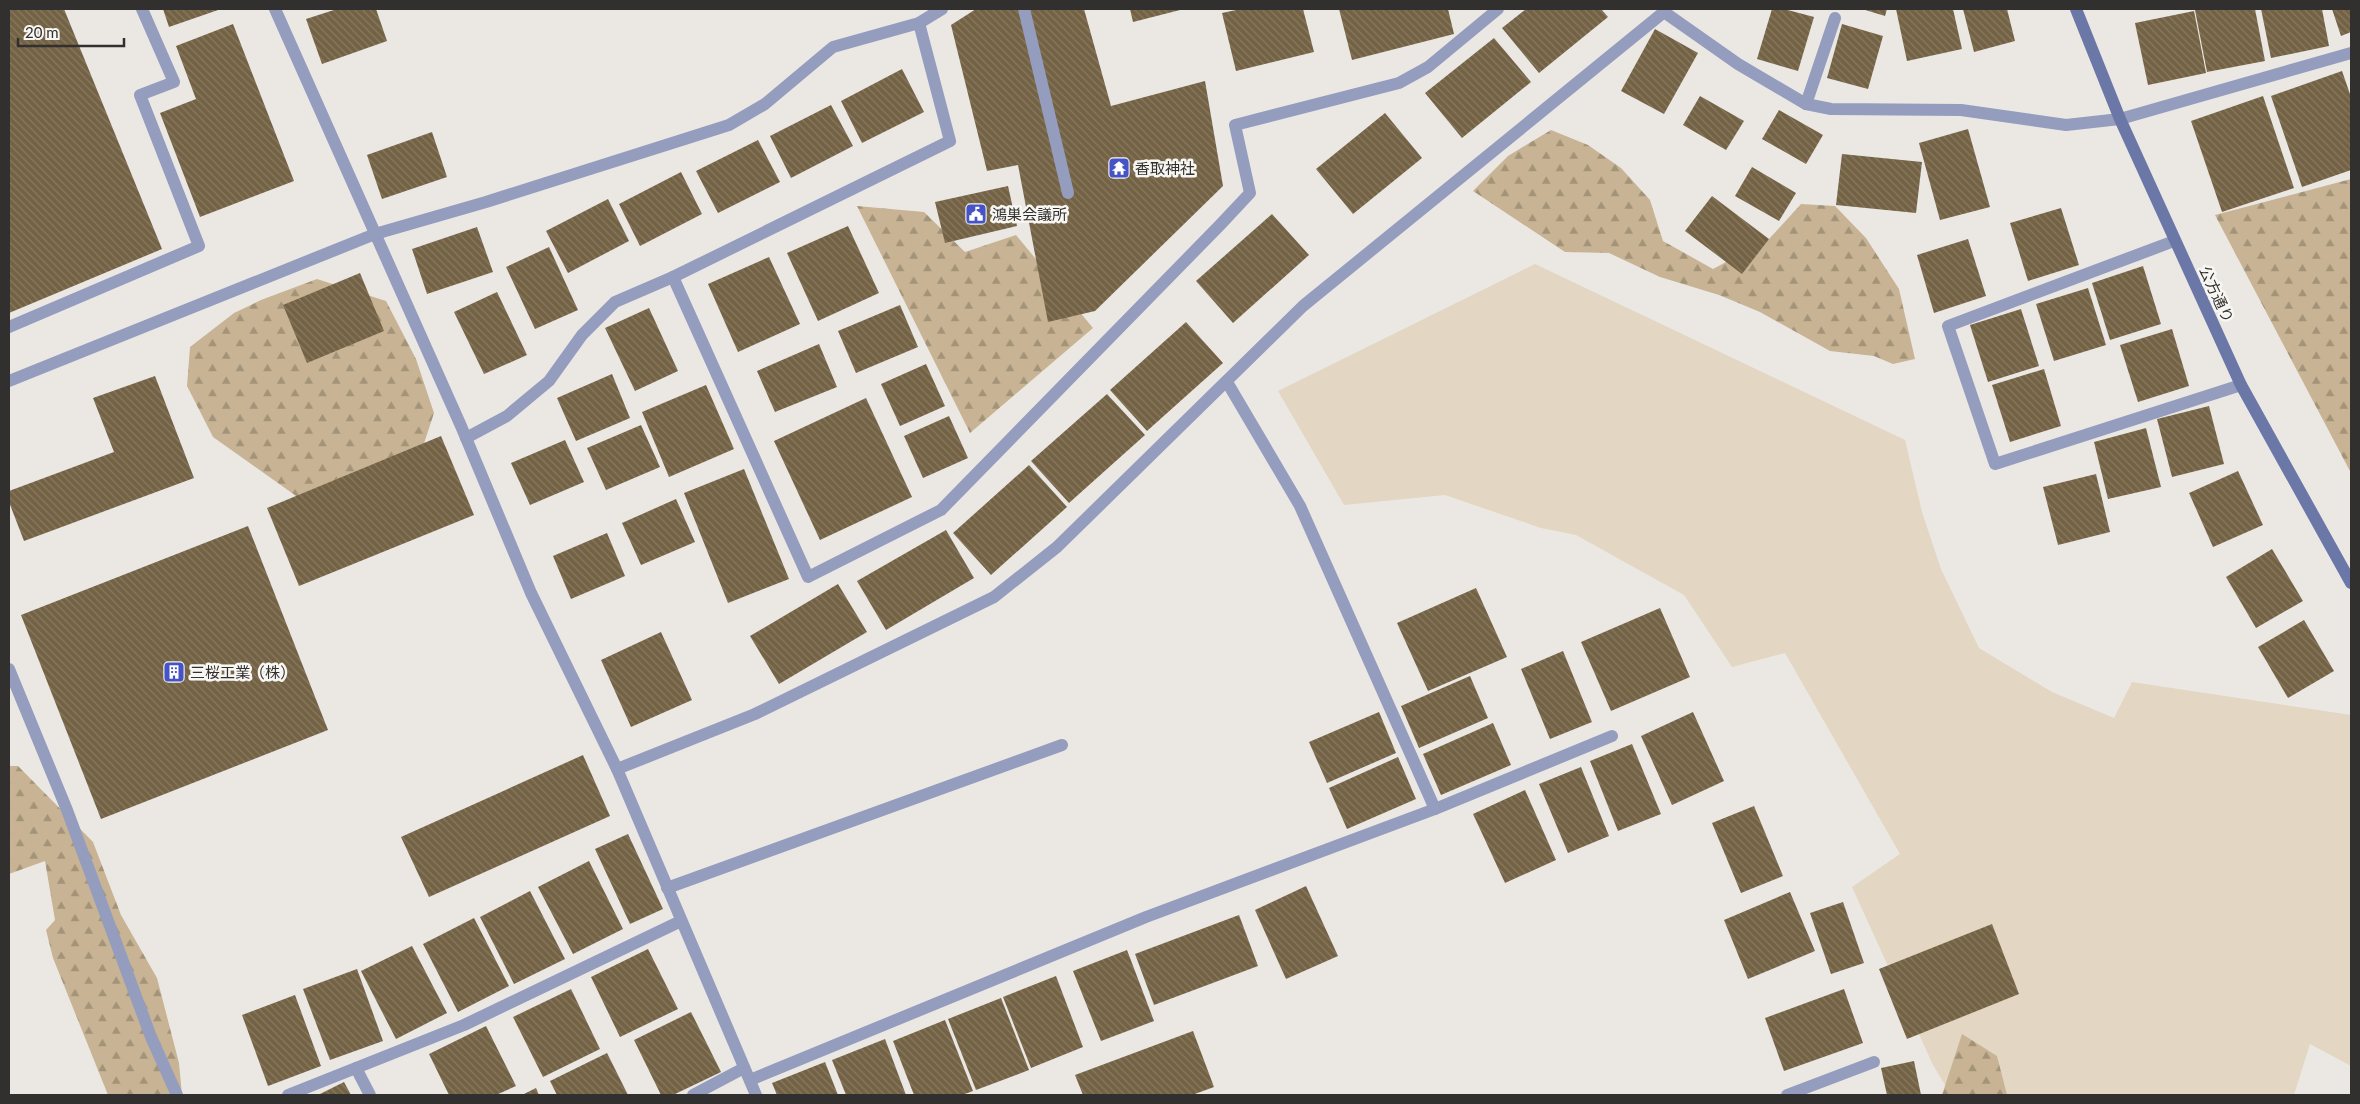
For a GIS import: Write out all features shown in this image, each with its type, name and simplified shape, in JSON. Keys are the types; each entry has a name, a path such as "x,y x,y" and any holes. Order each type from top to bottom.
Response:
{"street":[{"path":"9,328 199,246 140,95 174,82 142,9"},
{"path":"275,9 466,438 531,593 616,769 756,1095"},
{"path":"9,381 375,234 486,202 730,125 765,104 833,47 918,23 942,9"},
{"path":"1024,9 1068,193"},
{"path":"673,277 808,577 940,510 1220,225 1250,193 1235,125 1399,83 1428,68 1498,9"},
{"name":"公方通り","path":"2076,9 2120,119 2174,242 2241,385 2351,583"},
{"path":"616,769 755,714 994,597 1057,547 1303,306 1664,10 1738,64 1806,104 1831,109 1961,110 2066,125 2120,119 2351,53"},
{"path":"1806,104 1835,18"},
{"path":"466,438 508,416 549,380 582,335 615,302 673,277 950,141 918,23"},
{"path":"2174,242 1948,326 1995,464 2241,385"},
{"path":"1227,382 1300,506 1435,809"},
{"path":"9,669 67,810 151,1037 177,1095"},
{"path":"750,1080 1146,916 1435,809 1612,736"},
{"path":"667,888 1062,745"},
{"path":"288,1095 464,1025 680,921"},
{"path":"1787,1095 1874,1062"},
{"path":"356,1068 370,1095"},
{"path":"693,1095 744,1068"}],"shaded area":[{"path":"1535,264 1905,440 1922,512 1941,569 1979,648 2052,692 2114,718 2132,682 2351,715 2351,1066 2310,1044 2294,1095 1951,1095 1933,1065 1852,887 1900,854 1785,653 1732,667 1684,595 1576,535 1541,528 1445,495 1344,505 1278,391"}],"green space":[{"path":"1551,130 1588,145 1621,168 1650,200 1663,241 1713,269 1769,239 1801,204 1835,206 1866,238 1899,289 1915,359 1893,364 1874,356 1830,351 1760,312 1719,295 1660,277 1609,253 1565,252 1473,191 1508,156"},
{"path":"2351,179 2351,473 2215,215"},
{"path":"857,206 924,212 965,252 1016,235 1093,328 970,433"},
{"path":"317,279 386,301 416,359 434,413 413,477 320,513 213,437 187,386 190,347 234,313 261,300"},
{"path":"9,766 18,766 93,842 121,915 157,978 179,1063 182,1095 108,1095 53,958 46,930 55,920 45,861 9,874"},
{"path":"1962,1034 1997,1056 2007,1095 1942,1095"}],"building":[{"path":"9,9 64,9 162,249 9,313"},
{"path":"163,9 221,9 169,27"},
{"path":"337,9 376,9 387,41 322,64 306,19"},
{"name":"香取神社","path":"976,9 1084,9 1111,106 1205,81 1223,186 1095,311 1048,322 1018,165 987,171 951,25"},
{"path":"1130,9 1184,9 1133,22"},
{"path":"1241,9 1303,9 1314,52 1236,71 1222,13"},
{"path":"1339,9 1448,9 1454,34 1352,60"},
{"path":"1526,9 1601,9 1608,17 1539,73 1502,28"},
{"path":"1772,9 1784,9 1814,17 1798,71 1757,59"},
{"path":"1862,9 1887,9 1885,16"},
{"path":"1896,9 1953,9 1962,49 1907,61"},
{"path":"1963,9 2007,9 2015,41 1974,52"},
{"path":"2255,9 2265,61 2207,72 2195,10"},
{"path":"2261,9 2322,9 2329,46 2271,58"},
{"path":"2332,9 2351,9 2351,32 2341,36"},
{"path":"2194,11 2206,73 2148,85 2135,23"},
{"path":"233,24 294,181 200,217 160,113 196,99 176,46"},
{"path":"1842,24 1883,36 1868,89 1827,78"},
{"path":"1655,29 1698,53 1664,114 1621,91"},
{"path":"1494,38 1531,82 1462,138 1425,93"},
{"path":"902,69 924,112 862,143 841,101"},
{"path":"2342,71 2351,97 2351,170 2302,187 2271,96"},
{"path":"1700,96 1744,121 1726,150 1683,125"},
{"path":"2263,96 2294,188 2222,212 2191,121"},
{"path":"831,105 853,146 791,178 770,136"},
{"path":"1779,110 1823,135 1806,164 1762,139"},
{"path":"1385,113 1422,158 1353,214 1316,169"},
{"path":"1968,129 1990,207 1940,220 1919,143"},
{"path":"432,132 447,177 382,199 367,155"},
{"path":"758,140 780,182 718,213 696,171"},
{"path":"1842,154 1922,162 1916,213 1836,205"},
{"path":"1752,167 1796,193 1779,221 1735,196"},
{"path":"681,172 702,214 640,246 619,204"},
{"name":"鴻巣会議所","path":"1008,186 1017,226 945,243 935,202"},
{"path":"1712,196 1769,239 1742,274 1685,231"},
{"path":"608,199 629,241 568,273 546,231"},
{"path":"2061,208 2079,265 2028,281 2010,223"},
{"path":"1272,214 1309,255 1233,323 1196,281"},
{"path":"848,226 879,293 818,321 787,253"},
{"path":"477,227 493,272 427,294 412,249"},
{"path":"1968,239 1986,296 1934,313 1917,255"},
{"path":"549,247 578,310 535,329 506,267"},
{"path":"769,257 800,324 738,352 708,284"},
{"path":"2143,266 2161,324 2110,340 2092,283"},
{"path":"360,273 384,331 307,363 283,305"},
{"path":"2088,288 2106,345 2054,361 2036,304"},
{"path":"497,292 527,355 484,374 454,312"},
{"path":"900,305 918,347 856,373 838,331"},
{"path":"649,308 678,371 635,391 605,328"},
{"path":"2021,309 2039,366 1988,382 1970,325"},
{"path":"1186,322 1223,363 1147,431 1110,390"},
{"path":"2172,329 2189,386 2138,402 2120,345"},
{"path":"819,344 837,387 775,412 757,371"},
{"path":"926,364 945,406 900,426 881,384"},
{"path":"2044,369 2061,426 2010,442 1992,385"},
{"path":"612,374 630,418 576,441 557,398"},
{"path":"155,376 194,478 24,541 9,502 9,491 114,452 93,398"},
{"path":"706,385 734,449 669,477 642,412"},
{"path":"1107,394 1145,435 1069,503 1031,461"},
{"path":"866,398 912,497 820,540 774,441"},
{"path":"2209,406 2224,464 2172,477 2157,419"},
{"path":"949,416 968,458 923,478 904,436"},
{"path":"641,425 660,467 606,490 587,448"},
{"path":"2146,428 2161,487 2108,499 2094,442"},
{"path":"441,436 474,515 299,586 267,508"},
{"path":"565,440 584,482 530,505 511,463"},
{"path":"1029,465 1067,507 991,575 953,533"},
{"path":"744,469 789,579 728,603 684,493"},
{"path":"2238,471 2263,525 2213,547 2189,493"},
{"path":"2096,474 2110,532 2058,545 2043,487"},
{"path":"676,499 695,542 641,565 622,523"},
{"name":"三桜工業（株）","path":"248,526 328,730 101,819 21,615"},
{"path":"946,530 974,578 886,630 857,581"},
{"path":"607,533 625,576 571,599 553,556"},
{"path":"2272,549 2303,601 2256,628 2226,577"},
{"path":"838,584 867,632 779,684 750,636"},
{"path":"1476,588 1507,657 1428,691 1397,623"},
{"path":"1660,608 1690,677 1611,711 1581,642"},
{"path":"2304,620 2334,671 2288,698 2258,647"},
{"path":"661,632 692,700 631,727 601,660"},
{"path":"1563,651 1592,722 1550,739 1521,669"},
{"path":"1470,676 1488,718 1419,748 1401,706"},
{"path":"1379,712 1396,753 1327,783 1309,742"},
{"path":"1693,712 1724,781 1672,805 1641,736"},
{"path":"1493,723 1511,765 1441,795 1423,754"},
{"path":"1632,744 1661,814 1618,831 1590,761"},
{"path":"583,755 610,816 429,897 401,837"},
{"path":"1398,757 1416,799 1347,829 1329,788"},
{"path":"1581,767 1609,836 1568,853 1539,784"},
{"path":"1525,790 1556,860 1505,883 1473,814"},
{"path":"1754,806 1783,876 1741,893 1712,823"},
{"path":"628,834 663,909 630,924 595,849"},
{"path":"589,861 623,929 573,954 538,887"},
{"path":"1306,886 1338,956 1286,979 1255,910"},
{"path":"530,891 565,959 514,984 480,917"},
{"path":"1790,892 1815,951 1748,979 1724,920"},
{"path":"1843,902 1864,963 1831,974 1810,913"},
{"path":"1239,915 1258,966 1154,1005 1135,954"},
{"path":"474,918 509,986 458,1012 423,944"},
{"path":"1992,924 2019,994 1907,1039 1879,969"},
{"path":"412,946 447,1013 396,1039 361,971"},
{"path":"648,949 678,1009 620,1037 591,977"},
{"path":"1127,950 1154,1021 1101,1041 1073,971"},
{"path":"357,969 383,1041 330,1060 303,989"},
{"path":"1056,976 1083,1047 1031,1068 1003,997"},
{"path":"571,989 600,1049 543,1077 513,1017"},
{"path":"1844,989 1863,1043 1784,1071 1765,1018"},
{"path":"295,995 321,1066 268,1086 242,1015"},
{"path":"1001,998 1029,1070 976,1090 948,1019"},
{"path":"691,1012 721,1072 673,1095 661,1095 634,1040"},
{"path":"945,1020 973,1091 962,1095 914,1095 893,1041"},
{"path":"486,1026 516,1086 496,1095 449,1095 429,1054"},
{"path":"1193,1031 1214,1087 1192,1095 1083,1095 1075,1075"},
{"path":"885,1039 906,1095 846,1095 832,1060"},
{"path":"607,1053 628,1095 557,1095 550,1081"},
{"path":"1914,1061 1921,1095 1887,1095 1881,1068"},
{"path":"825,1062 838,1095 777,1095 772,1083"},
{"path":"344,1082 351,1095 318,1095"},
{"path":"536,1088 539,1095 522,1095"}],"place":[{"name":"香取神社","path":"1119,168"},
{"name":"鴻巣会議所","path":"976,214"},
{"name":"三桜工業（株）","path":"174,672"}]}
